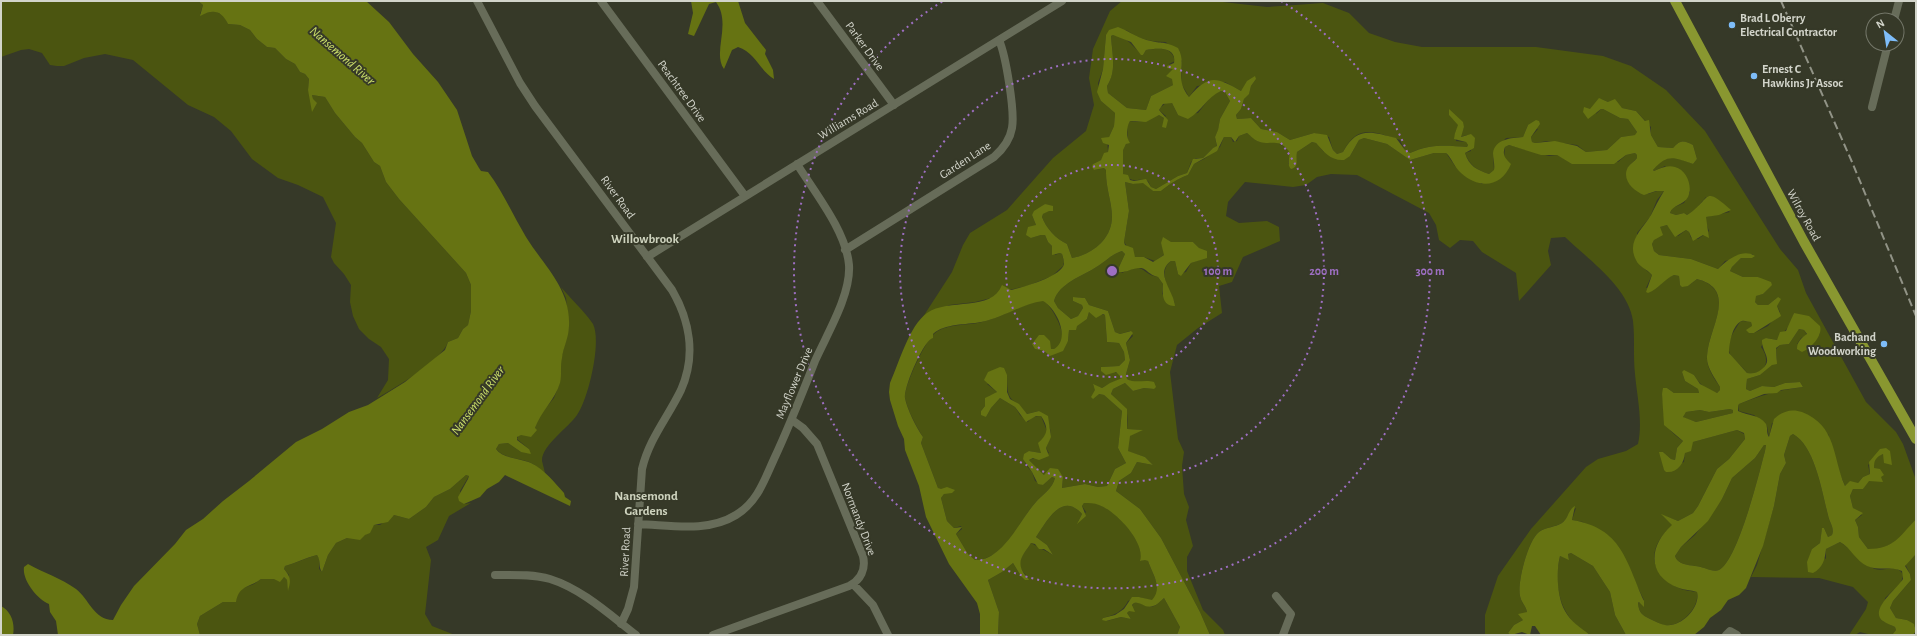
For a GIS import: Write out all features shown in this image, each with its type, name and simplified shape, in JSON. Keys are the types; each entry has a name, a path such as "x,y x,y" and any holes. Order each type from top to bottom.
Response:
{"main road":[{"name":"Wilroy Road","path":"1675,1 1804,242 1916,439"}],"street":[{"name":"River Road","path":"477,1 520,82 535,106 668,284 682,307 688,325 690,351 688,367 681,390 650,443 642,469 634,587 628,609 621,624"},
{"name":"Peachtree Drive","path":"601,1 745,196"},
{"name":"Parker Drive","path":"817,1 894,105"},
{"name":"Williams Road","path":"647,257 1062,1"},
{"path":"1896,12 1899,1"},
{"name":"Garden Lane","path":"845,250 994,157 1006,144 1012,124 1006,61 999,40"},
{"path":"1872,107 1886,52"},
{"name":"Mayflower Drive","path":"638,524 692,526 712,525 742,511 758,494 792,420 846,289 849,265 836,227 797,164"},
{"name":"Normandy Drive","path":"792,420 804,428 817,444 863,556 864,567 862,573 854,584"},
{"path":"495,575 538,577 562,584 589,600 636,635"},
{"path":"714,635 854,584 873,605 888,635"},
{"path":"1276,596 1291,614 1283,635"},
{"path":"1726,635 1730,631 1737,635"}],"shaded area":[{"path":"1,1 198,1 203,5 200,14 215,11 224,16 228,24 240,25 250,30 257,39 267,47 275,48 286,59 295,64 300,72 305,74 309,79 308,90 313,99 312,95 325,97 335,113 362,143 374,162 380,166 386,182 399,199 466,273 471,285 471,311 468,325 463,329 458,338 448,342 444,349 428,365 406,381 377,398 388,380 389,359 381,347 369,339 359,329 353,316 350,302 351,285 331,257 336,223 323,197 298,185 278,178 252,159 231,131 214,117 188,105 133,60 105,54 84,58 64,66 57,66 50,65 42,53 29,49 21,50 1,57"},
{"path":"1122,1 1214,1 1267,7 1323,3 1349,13 1369,33 1395,42 1422,47 1536,47 1603,56 1631,66 1666,90 1705,131 1780,249 1798,270 1806,293 1866,402 1896,432 1903,444 1916,480 1916,519 1902,537 1895,542 1881,549 1868,549 1859,537 1858,527 1855,520 1862,515 1853,508 1850,496 1853,489 1863,489 1874,468 1876,458 1868,465 1870,474 1863,477 1858,483 1845,486 1838,469 1828,434 1772,423 1769,437 1767,426 1754,415 1739,411 1739,404 1763,395 1803,387 1800,382 1785,383 1774,387 1762,386 1750,391 1746,389 1747,379 1760,375 1777,360 1776,349 1780,345 1789,344 1799,329 1804,330 1807,335 1801,338 1797,344 1820,334 1794,313 1790,325 1777,340 1766,338 1761,347 1766,357 1765,366 1762,370 1759,372 1747,373 1732,357 1729,343 1732,334 1740,322 1751,322 1754,333 1768,326 1780,312 1777,306 1778,297 1768,305 1758,305 1755,302 1755,296 1763,294 1771,285 1758,277 1743,277 1730,271 1741,258 1752,258 1753,254 1725,261 1718,269 1691,259 1659,255 1654,251 1652,244 1660,227 1667,225 1678,236 1686,230 1689,232 1691,238 1698,239 1709,231 1705,220 1706,217 1730,212 1706,197 1696,209 1687,215 1684,213 1676,215 1670,213 1672,208 1684,203 1690,192 1665,166 1654,171 1653,170 1658,164 1667,158 1676,158 1693,164 1697,159 1693,145 1687,142 1682,142 1678,143 1673,148 1658,147 1651,135 1651,127 1636,111 1622,108 1601,99 1596,114 1603,109 1620,118 1628,119 1637,132 1636,135 1621,137 1607,150 1586,152 1577,145 1547,141 1532,142 1531,137 1538,129 1528,125 1523,137 1506,138 1493,153 1494,170 1489,174 1477,169 1469,161 1465,153 1471,151 1467,135 1460,137 1464,127 1449,115 1459,125 1455,133 1456,141 1466,142 1468,145 1467,147 1431,147 1410,153 1405,150 1400,140 1382,134 1367,132 1361,133 1355,137 1343,152 1337,154 1333,150 1329,137 1314,133 1290,140 1277,132 1261,129 1251,118 1237,119 1236,115 1241,109 1244,99 1249,93 1251,86 1256,79 1241,91 1225,82 1197,86 1189,97 1181,83 1182,61 1166,42 1135,36 1126,30 1106,35 1103,69 1098,83 1101,101 1115,113 1114,126 1109,137 1107,138 1108,152 1101,160 1093,164 1094,170 1104,168 1106,170 1106,180 1112,217 1111,225 1107,234 1101,243 1091,251 1072,258 1067,244 1055,236 1042,217 1043,214 1049,210 1045,204 1032,215 1036,225 1031,238 1045,235 1048,242 1052,246 1055,255 1060,253 1062,254 1064,262 1063,266 1052,276 1027,286 999,292 991,298 975,302 949,305 921,320 952,272 963,245 970,233 1007,210 1053,158 1086,131 1094,105 1089,78 1093,49 1110,11","holes":["1886,448 1884,456 1883,454 1877,457"]},
{"path":"1113,35 1127,40 1143,55 1146,50 1164,49 1168,50 1173,56 1175,61 1169,64 1173,69 1173,85 1151,96 1146,110 1127,108 1108,93 1107,86 1113,68 1111,36"},
{"path":"1221,91 1225,92 1230,101 1220,119 1218,131 1215,137 1217,147 1213,148 1203,158 1196,158 1191,162 1187,173 1178,176 1156,189 1151,187 1148,181 1133,180 1123,174 1123,149 1128,141 1127,127 1130,121 1139,122 1159,115 1164,118 1166,116 1159,110 1167,102 1172,103 1178,115 1198,113 1212,95"},
{"path":"1247,133 1259,142 1276,142 1288,149 1290,152 1288,165 1297,152 1312,142 1316,143 1324,152 1350,156 1359,140 1364,138 1387,144 1410,160 1434,153 1446,153 1455,166 1482,184 1504,158 1505,147 1509,145 1549,156 1557,155 1567,160 1618,162 1626,155 1635,153 1637,155 1637,158 1628,167 1648,194 1663,189 1664,191 1657,200 1650,217 1637,233 1639,264 1652,275 1646,288 1660,285 1666,278 1674,275 1679,276 1680,285 1688,286 1697,279 1710,285 1716,292 1719,301 1718,312 1709,345 1707,360 1709,368 1720,387 1720,390 1717,393 1706,389 1694,375 1682,372 1685,381 1698,389 1699,393 1674,393 1667,388 1662,394 1664,416 1667,426 1683,441 1677,448 1675,460 1671,459 1663,452 1664,470 1684,462 1685,453 1693,442 1737,430 1744,434 1745,439 1729,459 1717,469 1693,513 1678,521 1662,515 1673,525 1664,533 1658,542 1654,559 1656,567 1668,582 1681,589 1697,592 1696,604 1683,620 1670,625 1664,625 1643,615 1639,609 1638,603 1644,600 1636,584 1583,522 1572,520 1576,508 1571,511 1562,523 1539,532 1527,552 1520,582 1520,596 1527,612 1523,620 1514,625 1508,633 1511,635 1485,635 1485,615 1498,576 1531,529 1586,467 1598,459 1626,451 1638,444 1640,418 1634,367 1633,321 1630,309 1616,286 1596,265 1565,237 1551,238 1548,251 1551,265 1519,301 1516,273 1482,252 1473,241 1460,240 1450,248 1439,240 1436,225 1429,213 1357,175 1331,174 1317,177 1306,185 1293,187 1245,182 1228,202 1226,216 1239,223 1267,221 1279,227 1280,241 1243,257 1232,282 1219,286 1222,313 1198,328 1177,345 1170,372 1178,439 1184,452 1182,466 1184,494 1189,507 1186,520 1193,546 1187,557 1187,571 1203,610 1223,630 1225,635 1210,635 1200,612 1161,538 1140,509 1116,491 1119,481 1131,473 1137,462 1153,465 1145,457 1127,451 1129,436 1142,430 1127,429 1127,411 1111,394 1113,389 1125,383 1133,391 1144,388 1154,389 1154,382 1132,382 1127,379 1126,374 1130,360 1126,343 1133,336 1130,331 1120,334 1115,332 1108,311 1089,305 1085,298 1073,297 1073,301 1082,305 1083,308 1078,316 1071,319 1058,308 1054,301 1061,289 1072,280 1122,251 1125,254 1119,267 1122,273 1139,268 1158,277 1163,284 1162,294 1175,303 1167,287 1165,270 1167,265 1171,261 1175,261 1178,274 1186,272 1191,263 1207,257 1193,242 1161,243 1165,254 1155,261 1144,257 1135,257 1124,242 1129,211 1125,182 1133,184 1143,182 1153,191 1161,191 1167,186 1188,175 1194,164 1204,159 1220,147 1224,137 1231,137 1233,142 1237,141 1239,136"},
{"path":"561,287 587,315 593,324 596,344 595,357 589,384 581,408 573,420 546,449 543,455 542,461 545,473 531,463 507,456 496,449 499,444 508,443 521,452 529,449 517,439 518,436 535,428 539,416 554,398 560,382 561,359 569,328 566,298"},
{"path":"1043,300 1052,310 1060,325 1062,340 1060,346 1054,349 1035,349 1044,351 1050,356 1068,341 1069,330 1087,319 1089,312 1105,315 1107,342 1119,343 1124,352 1125,360 1119,366 1101,367 1120,374 1122,378 1102,388 1093,385 1099,394 1104,395 1122,411 1118,448 1126,463 1115,469 1107,486 1098,487 1085,484 1062,488 1063,477 1044,475 1029,460 1049,453 1046,448 1050,437 1050,428 1039,411 1027,414 1011,398 1008,391 1007,375 987,384 997,392 989,396 981,411 986,417 991,408 1000,398 1015,407 1020,415 1028,422 1033,417 1041,416 1047,431 1041,453 1029,451 1025,464 1032,472 1035,481 1043,485 1052,477 1055,478 1050,488 1030,509 1003,547 995,554 975,560 968,554 956,534 962,529 961,526 954,528 947,521 941,498 944,494 938,488 921,443 923,437 912,418 906,403 905,393 911,375 926,344 935,333 952,326 990,320 1028,304"},
{"path":"1730,409 1734,410 1733,413 1696,422 1684,418 1683,416 1686,412 1700,410 1709,412"},
{"path":"1793,434 1801,440 1812,459 1833,530 1832,535 1828,537 1824,528 1822,529 1820,543 1812,549 1826,559 1826,549 1840,542 1869,566 1879,570 1898,569 1903,575 1901,583 1885,598 1883,621 1895,627 1896,630 1892,635 1872,635 1860,632 1855,635 1849,635 1866,609 1868,602 1853,587 1819,578 1751,577 1757,565 1774,506 1780,474 1786,463 1784,455 1790,436"},
{"path":"1764,445 1766,445 1765,451 1747,515 1733,550 1726,563 1719,570 1714,571 1698,566 1686,565 1678,561 1675,556 1681,547 1695,535 1722,499 1732,478 1755,458"},
{"path":"466,475 469,476 460,491 464,504 471,503 449,516 438,540 426,547 431,560 425,614 432,626 455,635 200,635 197,624 200,616 223,602 229,601 241,589 254,584 261,579 284,577 287,580 289,590 289,575 284,569 285,566 317,555 319,558 319,569 322,572 328,555 336,543 347,538 365,535 374,525 380,525 394,515 409,519 426,507 434,497 450,489"},
{"path":"1084,503 1096,503 1107,509 1128,528 1139,545 1141,561 1145,559 1148,561 1157,586 1156,596 1153,601 1139,597 1128,601 1118,612 1103,618 1107,621 1121,617 1131,619 1127,613 1134,603 1140,603 1150,607 1157,604 1164,598 1180,627 1177,635 998,635 999,612 988,580 1002,572 1013,563 1021,576 1029,578 1021,568 1020,560 1031,543 1053,555 1047,545 1036,537 1045,523 1056,511 1062,507 1068,506 1075,508 1082,514 1078,522 1086,512 1082,506"},
{"path":"1571,553 1593,566 1610,592 1615,615 1626,635 1592,635 1579,628 1571,620 1565,610 1558,589 1558,567 1560,556 1569,559 1568,554"},
{"path":"1916,554 1916,627 1907,620 1896,618 1890,608 1893,601 1911,580 1905,564"}],"water":[{"name":"Nansemond River","path":"198,1 366,1 389,22 413,54 438,82 457,110 472,156 479,168 481,171 488,172 526,237 555,278 566,301 569,330 561,361 561,377 558,389 541,416 535,428 537,430 531,437 521,435 517,437 517,440 529,449 531,454 521,452 508,443 499,444 496,449 503,455 527,461 541,469 564,493 565,497 571,501 570,506 505,475 499,482 487,489 480,497 464,504 459,501 458,497 468,479 469,476 466,475 450,489 434,497 426,507 409,519 394,515 388,522 374,525 370,533 365,535 360,540 347,538 336,543 328,555 322,572 317,555 285,566 284,569 290,579 288,591 287,580 284,577 280,582 274,579 261,579 245,588 239,592 236,602 223,602 200,616 197,624 200,635 58,635 56,621 50,612 49,604 44,602 35,594 25,578 24,567 28,564 70,585 81,593 96,613 101,617 113,620 134,586 175,544 186,530 203,519 296,442 322,429 349,412 368,405 405,382 445,350 448,342 458,338 463,329 468,325 471,311 471,285 466,273 399,199 386,182 380,166 374,162 362,143 335,113 325,97 312,95 313,99 317,103 312,112 308,90 309,79 305,74 300,72 295,64 286,59 275,48 267,47 257,39 250,30 240,25 228,24 219,13 209,12 200,16 203,5"},
{"path":"691,1 738,1 745,23 766,50 765,54 773,70 774,79 769,76 749,53 738,47 732,50 724,69 720,54 722,19 720,10 716,2 709,4 694,36 688,34 693,13"},
{"path":"1118,27 1142,39 1167,44 1178,48 1182,60 1182,83 1184,90 1189,97 1202,84 1213,80 1225,83 1241,91 1247,81 1255,76 1256,79 1251,86 1249,94 1244,99 1241,109 1236,115 1237,119 1251,118 1261,129 1277,132 1290,140 1314,133 1327,135 1333,150 1337,154 1343,152 1354,138 1365,133 1379,134 1396,138 1405,150 1410,153 1424,148 1438,146 1467,147 1468,145 1466,142 1454,139 1458,125 1449,115 1449,109 1463,122 1464,127 1461,137 1471,134 1475,138 1474,148 1465,153 1469,161 1477,169 1489,174 1494,170 1494,148 1504,140 1523,137 1528,125 1536,120 1539,121 1540,124 1531,137 1532,142 1555,141 1577,146 1586,152 1607,150 1621,137 1635,135 1637,132 1628,119 1620,118 1603,109 1588,119 1583,112 1584,107 1590,109 1599,98 1608,102 1615,99 1622,108 1636,111 1645,121 1649,120 1651,135 1658,147 1673,148 1678,143 1682,142 1687,142 1693,145 1697,159 1693,164 1672,158 1663,161 1653,170 1672,166 1683,172 1688,179 1690,189 1688,197 1684,202 1673,208 1670,213 1676,215 1684,213 1687,215 1711,196 1722,202 1731,210 1719,215 1706,217 1709,238 1703,235 1693,241 1689,232 1686,230 1675,237 1667,225 1660,227 1663,235 1654,240 1652,244 1654,251 1659,255 1691,259 1718,269 1730,259 1740,254 1745,253 1755,256 1752,258 1741,258 1730,271 1743,277 1758,277 1771,282 1772,285 1763,294 1756,296 1755,302 1758,305 1768,305 1778,297 1781,299 1777,306 1781,316 1754,333 1749,333 1746,330 1752,326 1751,322 1743,321 1733,330 1730,340 1729,353 1747,373 1757,372 1765,366 1767,359 1762,340 1766,338 1777,340 1780,332 1786,331 1794,313 1809,316 1820,326 1820,333 1816,341 1802,352 1797,349 1798,344 1807,334 1804,330 1799,329 1789,344 1780,345 1776,348 1777,364 1772,365 1760,375 1747,379 1746,389 1750,391 1762,386 1774,387 1785,383 1800,382 1803,387 1781,390 1777,393 1764,394 1739,404 1738,411 1760,418 1767,426 1769,437 1774,419 1780,414 1794,410 1802,412 1813,418 1822,425 1828,434 1845,486 1850,481 1858,483 1863,477 1870,474 1869,462 1880,449 1886,448 1890,451 1892,465 1884,463 1883,454 1876,459 1874,463 1874,468 1880,469 1884,475 1881,477 1883,482 1869,481 1863,489 1853,489 1850,496 1853,508 1863,513 1855,520 1858,527 1859,537 1868,549 1884,547 1890,544 1901,536 1916,519 1916,554 1905,566 1910,574 1911,580 1893,601 1890,608 1896,618 1907,620 1914,624 1916,631 1913,635 1892,635 1896,630 1895,627 1883,621 1879,616 1881,605 1903,579 1902,571 1867,566 1840,542 1826,549 1824,560 1819,569 1813,573 1808,572 1807,562 1812,549 1820,543 1822,528 1824,528 1828,537 1832,535 1833,530 1812,459 1801,440 1793,434 1790,436 1784,455 1786,463 1780,474 1774,506 1763,546 1746,588 1739,595 1728,600 1721,610 1710,618 1704,627 1694,635 1626,635 1615,615 1610,592 1593,566 1571,553 1568,554 1569,560 1560,556 1558,576 1560,599 1570,618 1590,635 1541,635 1535,626 1532,626 1530,635 1522,632 1511,635 1508,633 1514,625 1523,620 1518,614 1527,612 1521,598 1520,582 1524,562 1531,544 1539,532 1562,523 1575,506 1572,520 1589,524 1602,530 1620,548 1644,601 1644,607 1639,602 1638,603 1639,609 1643,615 1661,624 1671,625 1683,620 1693,610 1696,604 1697,592 1681,589 1668,583 1656,568 1654,560 1655,551 1664,533 1672,525 1661,514 1678,521 1693,513 1717,469 1729,459 1745,439 1744,433 1737,430 1693,442 1691,451 1685,453 1680,467 1670,472 1666,472 1664,470 1659,452 1663,452 1671,459 1675,460 1677,448 1683,441 1664,425 1663,388 1667,388 1674,393 1699,393 1698,389 1685,381 1682,372 1684,370 1694,375 1700,384 1717,393 1720,390 1720,387 1711,372 1707,360 1709,345 1718,311 1719,301 1716,292 1710,284 1697,279 1688,286 1682,287 1680,285 1679,276 1674,275 1648,293 1646,292 1652,275 1639,264 1633,253 1634,241 1651,215 1664,191 1656,191 1644,195 1636,191 1627,181 1626,172 1628,167 1637,158 1635,153 1626,155 1614,164 1572,164 1557,155 1541,155 1509,145 1505,147 1504,152 1506,158 1511,164 1507,172 1496,182 1482,184 1475,182 1461,173 1446,153 1434,153 1410,160 1387,144 1364,138 1359,140 1350,156 1344,160 1335,159 1325,153 1316,143 1312,142 1297,152 1296,164 1294,168 1291,169 1289,167 1289,151 1287,149 1277,143 1264,143 1255,140 1247,133 1239,136 1235,142 1231,137 1224,137 1217,151 1194,164 1188,175 1167,186 1161,191 1153,191 1143,183 1133,184 1125,182 1129,211 1124,242 1125,245 1133,248 1135,257 1144,257 1153,262 1164,255 1161,243 1163,237 1171,242 1193,242 1199,248 1207,251 1207,258 1191,263 1181,276 1178,274 1175,261 1171,261 1166,266 1164,271 1166,282 1175,306 1171,306 1165,302 1163,295 1163,284 1158,277 1141,268 1119,272 1119,267 1125,254 1122,251 1072,280 1061,289 1054,301 1058,308 1071,319 1078,316 1083,308 1082,305 1073,301 1073,297 1085,298 1089,305 1108,311 1115,332 1120,334 1131,331 1133,333 1126,343 1130,360 1126,374 1127,379 1134,381 1154,382 1156,387 1154,389 1144,388 1133,391 1125,383 1113,389 1111,394 1127,409 1127,429 1143,430 1130,436 1128,451 1145,457 1153,465 1137,462 1131,473 1119,481 1116,491 1140,509 1161,538 1200,612 1210,635 1177,635 1180,627 1164,598 1156,605 1150,607 1139,603 1134,603 1132,605 1135,612 1129,611 1127,613 1131,619 1121,617 1106,621 1102,620 1103,618 1115,615 1124,609 1132,597 1152,600 1157,591 1157,586 1148,561 1140,561 1141,554 1139,546 1128,528 1106,508 1095,504 1084,503 1082,506 1086,516 1077,524 1082,514 1075,508 1068,506 1062,507 1056,511 1045,523 1036,537 1047,545 1053,555 1044,549 1039,549 1035,544 1031,543 1022,557 1020,564 1029,580 1025,580 1021,576 1013,563 1002,572 988,580 999,612 998,635 980,635 980,614 977,603 949,564 926,517 919,486 905,450 904,439 898,426 890,400 890,383 905,345 915,327 927,313 946,306 969,304 989,299 997,293 1002,285 1011,290 1017,289 1049,277 1061,269 1064,264 1062,254 1052,255 1052,246 1048,242 1045,235 1031,238 1026,235 1028,227 1036,225 1032,215 1034,211 1045,204 1053,206 1053,211 1043,214 1042,217 1052,233 1067,244 1072,258 1091,251 1101,243 1107,234 1111,225 1112,217 1106,180 1106,170 1104,168 1094,170 1092,167 1093,164 1101,160 1104,153 1108,152 1109,145 1103,143 1101,138 1109,137 1114,126 1115,113 1101,101 1097,92 1103,69 1106,35 1109,30","holes":["1113,35 1131,42 1141,55 1143,55 1146,50 1165,49 1174,57 1174,63 1167,66 1167,68 1173,69 1166,76 1172,79 1173,85 1151,96 1146,110 1127,108 1108,93 1107,86 1113,68 1111,36","1221,91 1225,92 1230,101 1220,119 1215,137 1217,146 1203,158 1193,159 1187,173 1178,176 1156,189 1151,187 1146,179 1134,181 1130,180 1128,175 1123,174 1123,150 1126,144 1130,143 1127,132 1130,121 1146,122 1159,115 1164,118 1162,127 1166,128 1168,120 1159,110 1163,104 1172,103 1178,115 1188,119","1043,301 1053,310 1057,317 1062,332 1059,344 1054,349 1051,349 1050,341 1044,335 1039,335 1032,344 1035,349 1044,351 1050,356 1063,351 1068,341 1069,330 1076,330 1077,326 1087,319 1089,312 1096,318 1103,314 1105,315 1107,342 1119,343 1124,352 1125,360 1119,366 1101,367 1101,371 1106,375 1116,372 1122,378 1102,388 1093,384 1095,390 1091,397 1093,399 1099,394 1104,395 1122,411 1118,448 1126,463 1115,469 1107,486 1098,487 1085,484 1062,488 1063,477 1058,469 1050,468 1044,475 1029,460 1033,458 1039,460 1049,456 1046,448 1051,437 1048,416 1039,411 1027,414 1019,404 1010,399 1007,392 1007,375 1004,368 1000,367 988,372 984,380 997,392 985,398 985,406 981,411 981,415 986,417 991,408 1000,398 1015,407 1026,422 1036,416 1041,416 1046,427 1044,437 1038,443 1041,453 1029,451 1024,454 1023,459 1038,484 1043,485 1052,477 1055,478 1050,488 1030,509 1002,547 994,554 975,560 968,554 956,534 962,527 954,528 947,521 941,498 944,494 952,493 955,490 947,487 941,489 938,488 921,443 923,437 908,407 905,393 920,355 929,340 933,338 933,334 938,330 950,326 989,320 1027,305","1730,409 1733,410 1733,413 1696,422 1683,417 1686,412 1700,410 1709,412","1764,445 1766,445 1747,515 1740,534 1726,563 1717,571 1698,566 1686,565 1678,561 1675,556 1681,547 1708,521 1722,499 1732,478 1755,458"]},
{"path":"1,606 8,612 12,619 14,627 13,635 1,635"}],"railway":[{"path":"1781,1 1852,162 1916,316"}],"place":[{"name":"Brad L Oberry Electrical Contractor","path":"1732,25"},
{"name":"Ernest C Hawkins Jr Assoc","path":"1754,76"},
{"name":"Bachand Woodworking","path":"1884,344"}],"district":[{"name":"Willowbrook","path":"645,238"},
{"name":"Nansemond Gardens","path":"646,502"}]}
